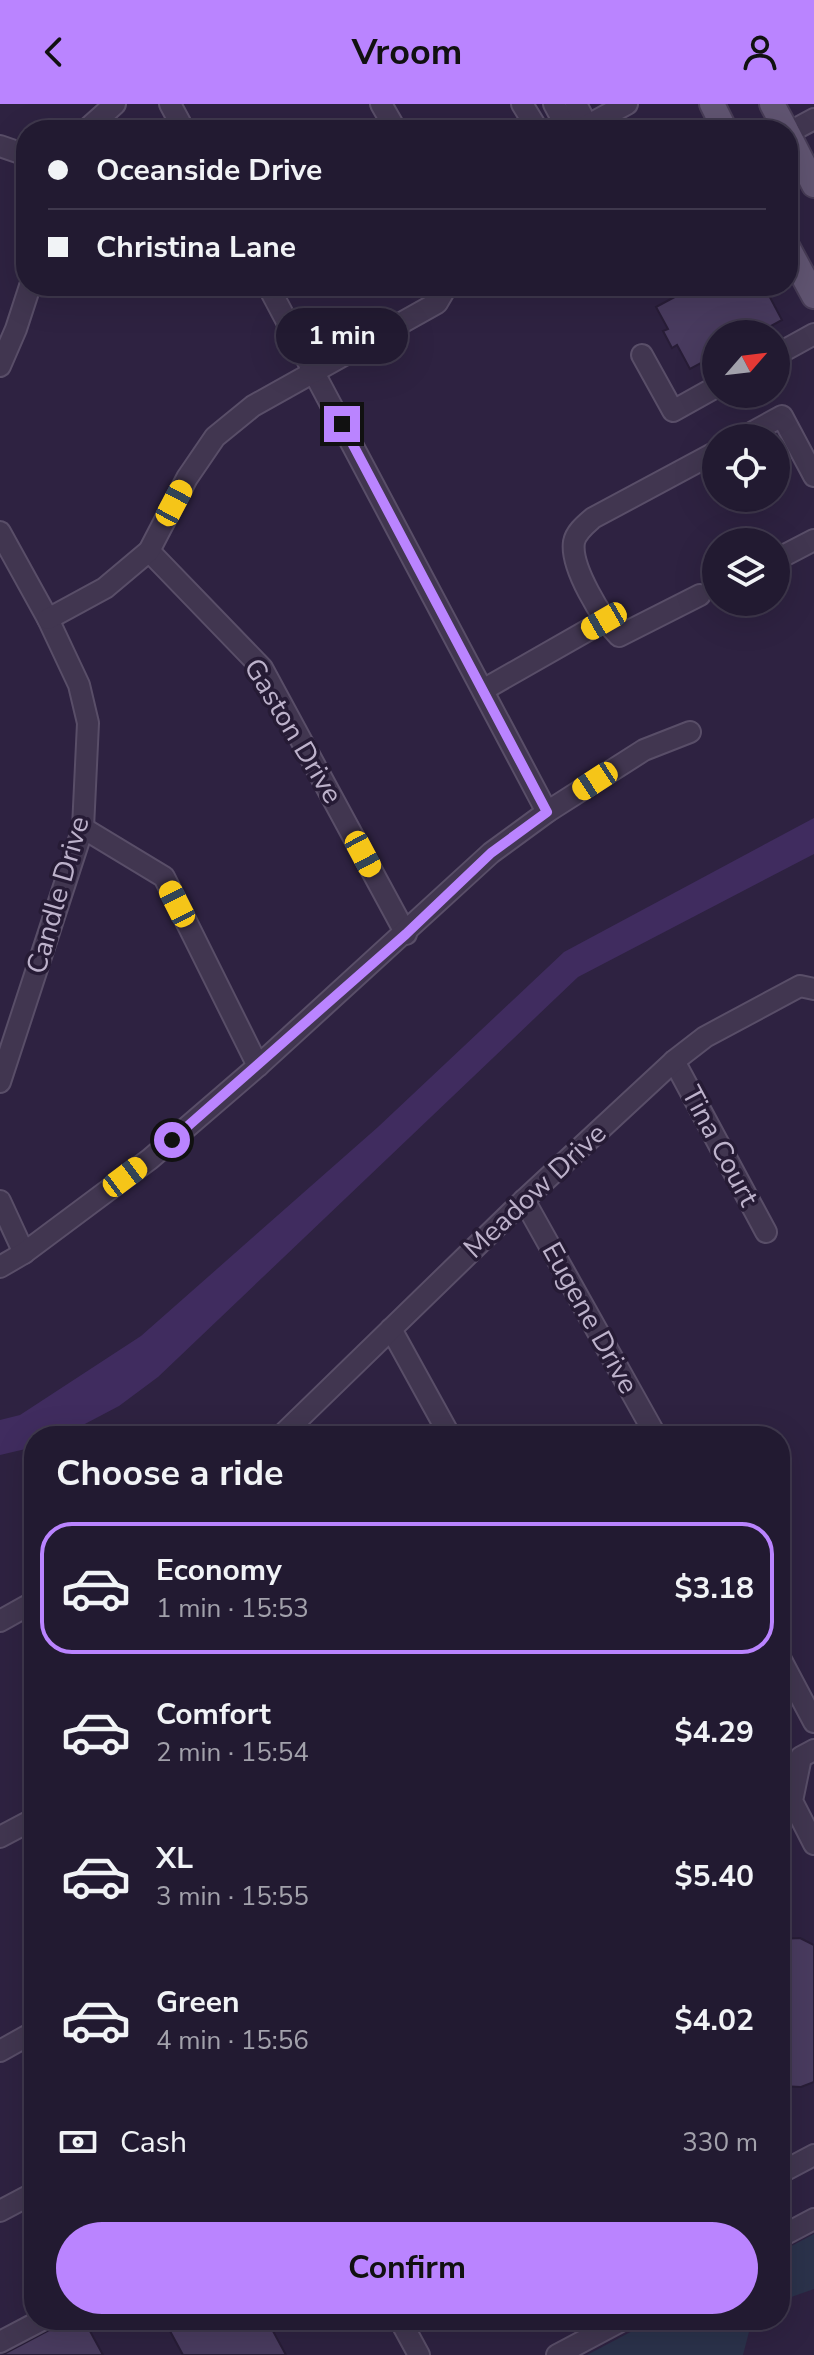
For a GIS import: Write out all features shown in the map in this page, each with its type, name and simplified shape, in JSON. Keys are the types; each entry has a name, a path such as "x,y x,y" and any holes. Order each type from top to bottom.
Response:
{"main road":[{"path":"798,154 814,185"},
{"path":"798,266 814,296"}],"street":[{"path":"97,120 115,104"},
{"path":"554,104 569,120"},
{"path":"596,120 627,104"},
{"path":"0,366 8,326 24,296"},
{"path":"273,296 547,812"},
{"path":"48,619 105,588 149,551 187,478 215,437 253,406 437,303 441,296"},
{"path":"790,347 814,334"},
{"path":"642,355 673,411 702,395"},
{"path":"767,424 782,416 786,424"},
{"path":"790,431 814,476"},
{"path":"700,595 619,636 604,621 574,557 574,541 578,532 593,518 702,460"},
{"name":"Candle Drive","path":"0,532 48,619 79,685 88,723 83,828 0,1082"},
{"path":"790,552 814,540"},
{"name":"Gaston Drive","path":"149,551 262,668 406,934"},
{"path":"483,690 604,621"},
{"path":"0,1267 24,1253 150,1159 406,934 491,853 547,812 644,750 690,732"},
{"path":"83,828 164,877 258,1066"},
{"name":"Meadow Drive","path":"291,1426 524,1200 674,1061 705,1037 800,986 814,989"},
{"name":"Tina Court","path":"674,1061 766,1232"},
{"name":"Eugene Drive","path":"524,1200 650,1426"},
{"path":"0,1201 24,1253"},
{"path":"391,1329 444,1426"},
{"path":"0,1621 24,1608"},
{"path":"790,1677 814,1722"},
{"path":"790,1808 801,1757 814,1750"},
{"path":"790,1818 814,1844"},
{"path":"0,1837 24,1824"},
{"path":"0,2051 24,2038"},
{"path":"790,2168 814,2155"},
{"path":"0,2211 24,2198"},
{"path":"790,2232 814,2219"},
{"path":"0,2342 24,2329"},
{"path":"405,2330 419,2355"},
{"path":"557,2355 604,2330"}],"shaded area":[{"path":"814,818 814,854 578,977 158,1377 119,1406 81,1426 24,1426 24,1449 0,1455 0,1420 20,1415 141,1336 378,1127 564,952"},
{"path":"814,2234 814,2289 790,2297 790,2247"},
{"path":"634,2330 749,2330 743,2355 587,2355"}],"building":[{"path":"676,296 769,296 782,320 702,320 702,363 690,369 677,345 672,348 663,331 668,329 656,307"},
{"path":"790,1938 800,1938 814,1945 814,2082 801,2087 790,2086"},
{"path":"49,2330 89,2330 103,2355 2,2355"},
{"path":"169,2330 272,2330 286,2355 183,2355"}],"route":[{"path":"172,1140 406,934 491,853 547,812 342,424"}]}
